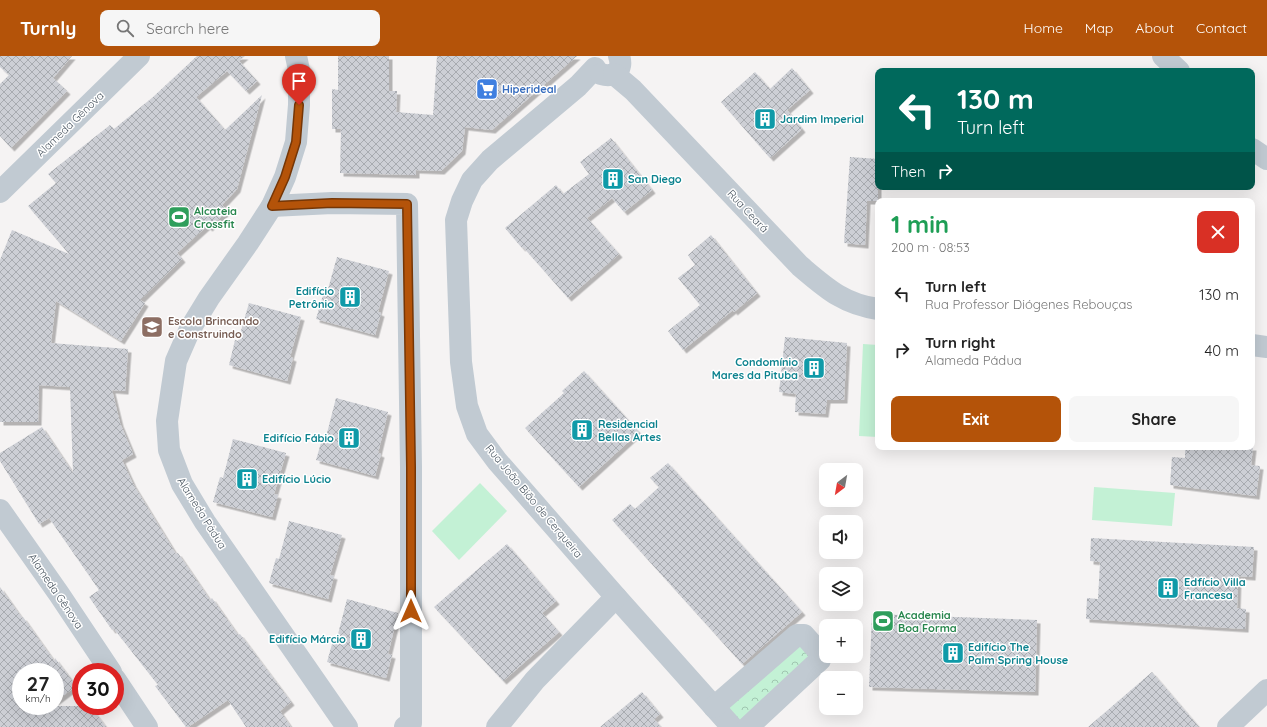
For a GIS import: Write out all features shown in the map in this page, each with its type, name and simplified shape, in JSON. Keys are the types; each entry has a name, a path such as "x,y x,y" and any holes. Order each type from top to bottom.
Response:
{"street":[{"name":"Alameda Gênova","path":"0,192 139,56"},
{"name":"Alameda Pádua","path":"296,56 299,70 299,105 296,142 285,177 272,206 209,298 190,329 176,361 167,421 169,450 182,484 197,509 347,727"},
{"path":"1163,56 1175,68"},
{"name":"Rua João Bião de Cerqueira","path":"607,66 578,86 490,160 472,180 462,201 456,220 461,362 468,406 478,434 497,461 732,727"},
{"name":"Rua Ceará","path":"607,66 633,90 800,266 830,292 861,307 875,309"},
{"path":"1255,151 1267,159"},
{"path":"272,206 332,203 407,204 411,467 411,722 405,727"},
{"path":"1255,345 1267,347"},
{"name":"Alameda Gênova","path":"0,510 105,663"},
{"path":"498,727 535,680 616,597"},
{"path":"714,707 797,634 804,636 820,653 820,660 748,727"},
{"path":"1228,727 1267,690"},
{"path":"124,692 147,727"}],"green space":[{"path":"863,344 875,345 875,437 859,436"},
{"path":"480,483 507,511 459,560 432,531"},
{"path":"1094,487 1175,493 1172,526 1092,520"},
{"path":"794,635 813,656 737,727 717,706"}],"building":[{"path":"0,56 72,56 53,78 67,91 11,148 0,136 0,84 9,75 0,67"},
{"path":"197,56 245,56 239,61 257,81 246,91 227,71 196,97 225,130 262,95 237,189 222,205 227,211 209,228 207,226 177,253 182,259 140,300 145,303 121,341 56,301 51,343 128,349 125,391 112,390 120,423 133,454 122,460 133,484 176,554 178,553 210,600 212,598 238,635 240,634 291,702 280,711 291,727 246,727 228,700 186,727 155,686 158,685 114,629 112,630 89,597 99,590 49,518 39,524 0,461 0,453 42,427 73,473 70,387 39,385 38,422 0,422 0,260 12,230 69,254 28,206 56,183 48,174 110,125 114,129 153,97"},
{"path":"338,56 389,56 389,91 397,91 396,112 433,115 437,56 577,56 492,130 465,127 462,151 441,171 416,170 416,175 340,173 341,129 332,129 332,89 338,90"},
{"name":"Jardim Imperial","path":"792,68 810,90 787,110 802,129 770,158 721,102 755,72 770,89"},
{"path":"611,138 652,190 624,212 612,198 587,218 619,254 568,298 505,228 556,185 563,194 589,174 580,162"},
{"path":"850,157 875,159 875,190 878,190 878,198 875,198 875,201 867,201 865,245 844,243"},
{"path":"711,235 757,293 683,350 668,331 700,305 678,278 695,265 688,255"},
{"name":"Edifício Petrônio","path":"337,257 389,271 378,312 381,313 375,335 316,319 323,295 326,296"},
{"path":"249,303 301,317 290,357 293,358 287,381 229,365 235,340 238,341"},
{"name":"Condomínio Mares da Pituba","path":"785,337 847,343 844,400 827,400 825,414 795,412 796,394 779,392"},
{"name":"Residencial Bellas Artes","path":"584,371 639,432 579,487 525,428 564,393 562,391"},
{"name":"Edifício Fábio","path":"336,398 388,412 378,453 381,454 375,476 316,460 323,436 326,437"},
{"name":"Edifício Lúcio","path":"233,439 286,453 274,494 278,495 272,517 213,502 220,477 223,478"},
{"path":"1185,450 1253,450 1251,465 1260,466 1256,496 1170,485 1172,457 1185,458"},
{"path":"668,463 802,612 742,664 612,520 630,504 635,509 659,487 650,478"},
{"path":"289,521 342,535 330,575 334,576 328,599 269,583 276,558 279,559"},
{"name":"Edfício Villa Francesa","path":"1091,538 1254,547 1252,577 1238,576 1237,608 1246,609 1245,629 1086,619 1087,598 1098,599 1100,562 1090,561"},
{"path":"507,544 556,601 542,613 559,632 503,681 434,607"},
{"path":"0,587 55,662 55,658 59,663 12,663 12,715 64,715 64,706 72,706 72,715 97,715 106,727 0,727"},
{"name":"Edifício Márcio","path":"347,599 398,613 388,654 392,655 386,678 327,662 334,637 337,638"},
{"name":"Edifício The Palm Spring House","path":"872,614 1037,620 1035,692 869,687"},
{"path":"64,670 72,681 72,689 64,695"},
{"path":"1152,672 1199,727 1088,727"},
{"path":"642,692 660,714 654,719 661,727 600,727"}],"place":[{"name":"Hiperideal","path":"487,89"},
{"name":"Jardim Imperial","path":"765,119"},
{"name":"San Diego","path":"613,179"},
{"name":"Alcateia Crossfit","path":"179,217"},
{"name":"Edifício Petrônio","path":"350,297"},
{"name":"Escola Brincando e Construindo","path":"152,327"},
{"name":"Condomínio Mares da Pituba","path":"814,368"},
{"name":"Residencial Bellas Artes","path":"582,430"},
{"name":"Edifício Fábio","path":"349,438"},
{"name":"Edifício Lúcio","path":"247,479"},
{"name":"Edfício Villa Francesa","path":"1168,588"},
{"name":"Academia Boa Forma","path":"883,621"},
{"name":"Edifício Márcio","path":"361,639"},
{"name":"Edifício The Palm Spring House","path":"953,653"}],"route":[{"path":"299,105 296,142 285,177 272,206 332,203 407,204 411,467 411,611"}]}
